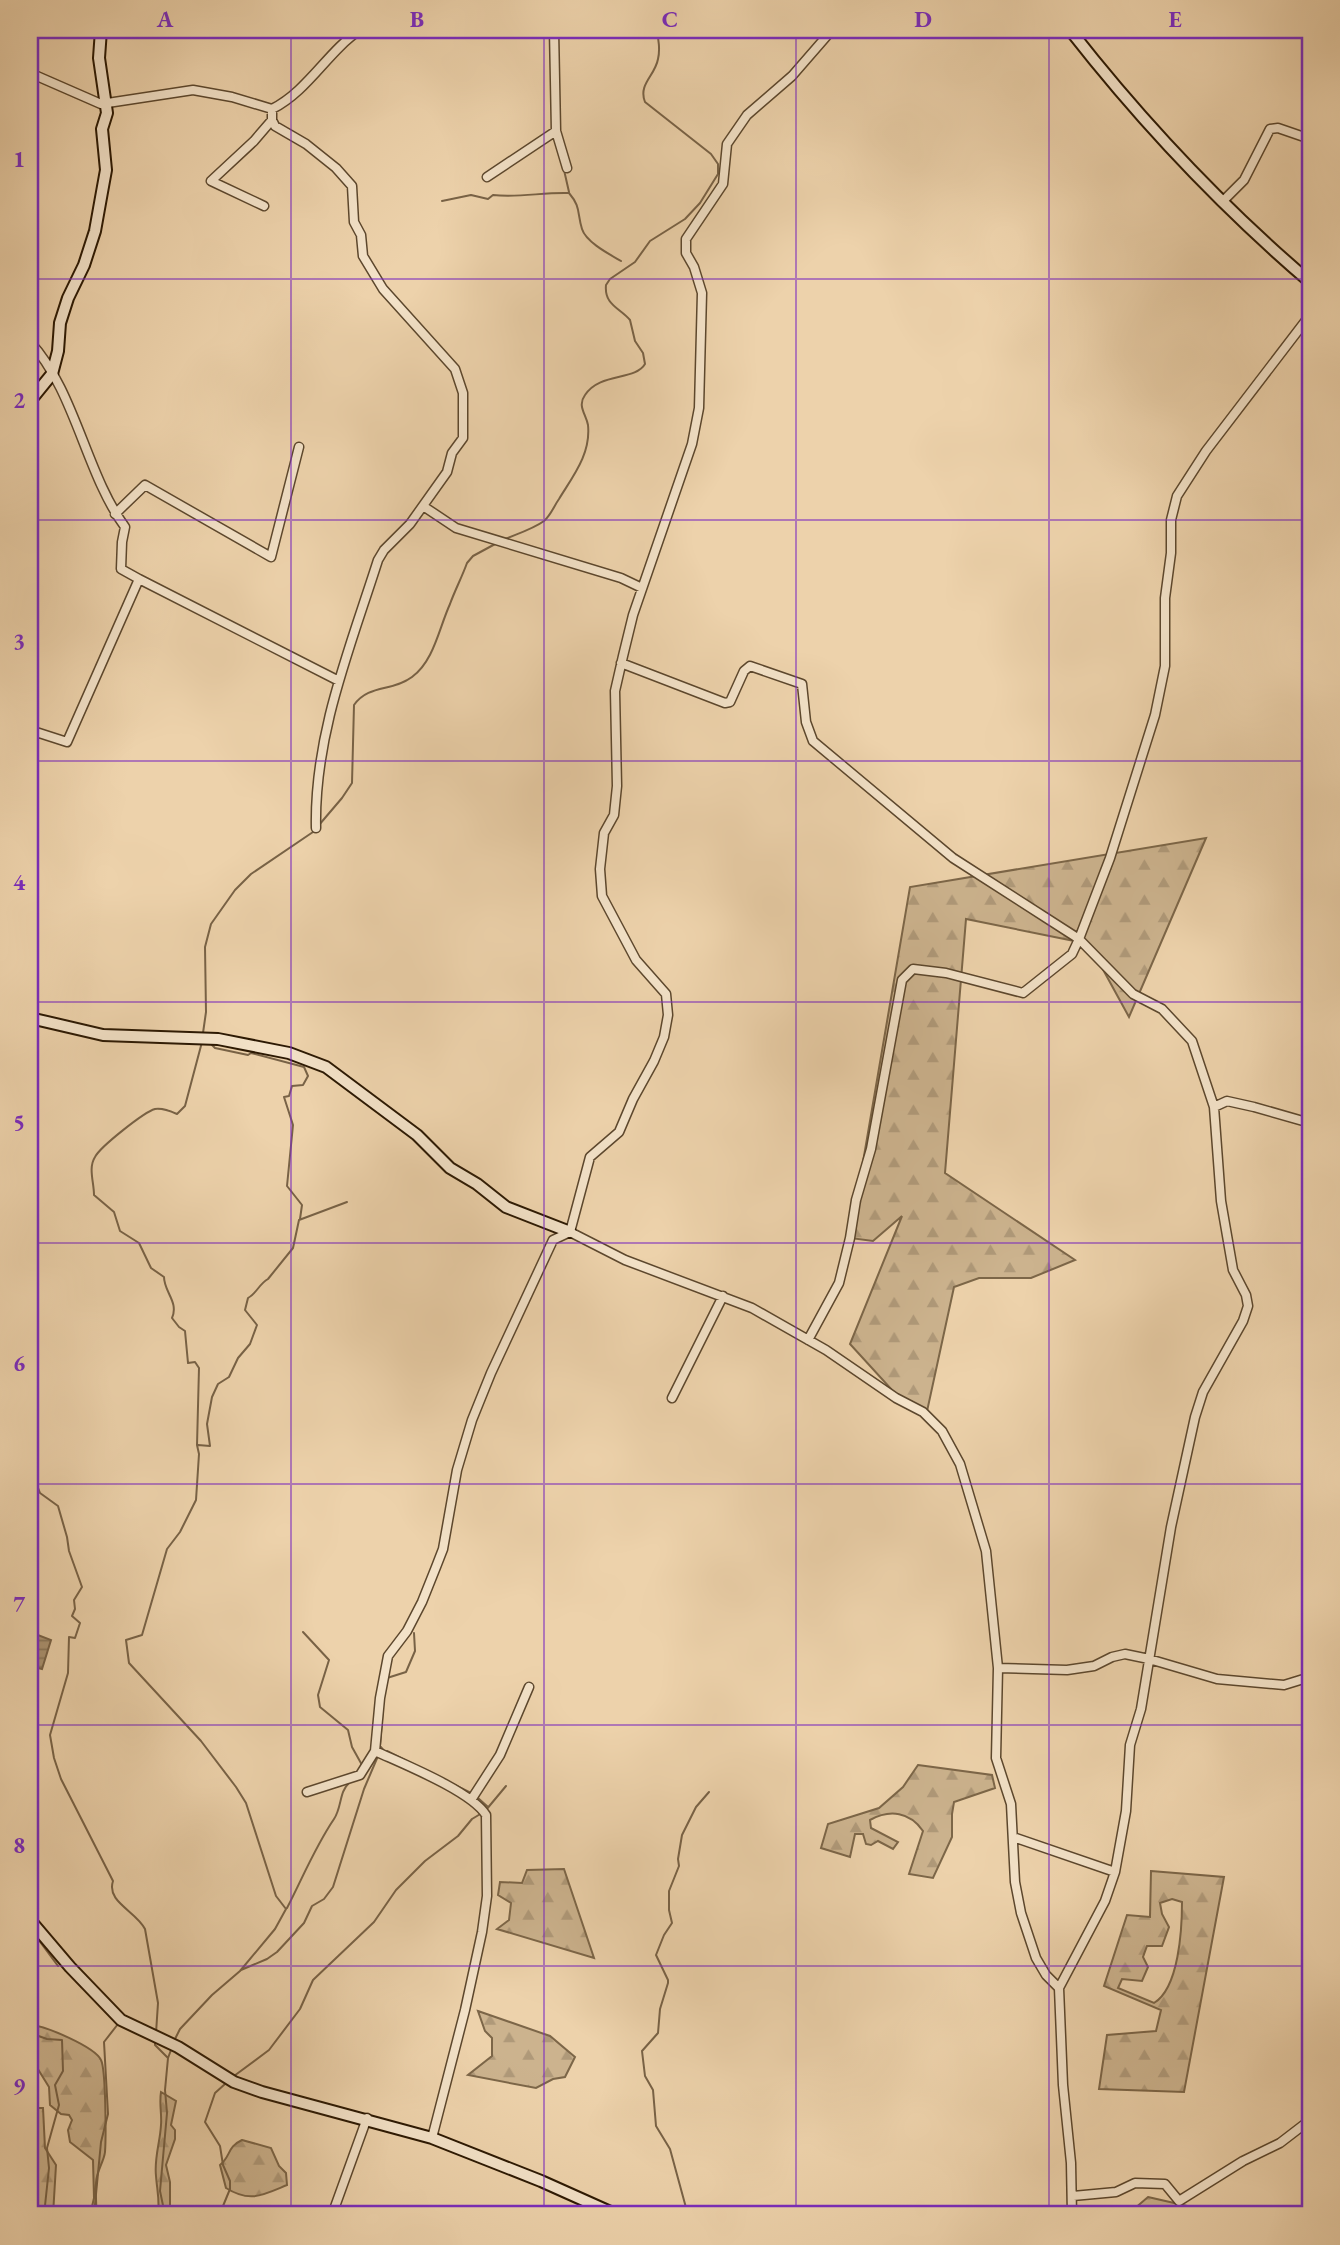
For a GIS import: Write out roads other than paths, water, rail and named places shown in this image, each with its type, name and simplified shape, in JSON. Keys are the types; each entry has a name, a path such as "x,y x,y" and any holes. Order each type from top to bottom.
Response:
{"street":[{"path":"30,401 52,374 58,351 60,323 95,231 106,170 102,129 107,113 99,58 101,30"},
{"path":"272,109 306,82 343,41 360,30"},
{"path":"554,30 556,131 567,168"},
{"path":"383,1755 380,1698 388,1656 407,1632 440,1558 457,1469 472,1420 553,1240 570,1232 590,1157 619,1132 664,1037 668,1015 666,995 636,960 602,897 600,869 604,833 614,815 617,786 615,691 642,588 692,444 698,408 702,293 694,267 686,253 686,239 723,184 727,144 747,115 792,76 832,30"},
{"path":"1070,30 1105,75 1174,153 1222,202 1310,282"},
{"path":"30,73 101,104 193,90 232,97 272,109"},
{"path":"272,109 275,126 306,144 352,186 354,222 361,235 363,256 383,289 455,369 463,393 463,438 453,453 447,471 410,524 384,550 379,560 339,681 319,761 316,828"},
{"path":"264,206 211,181 254,141 272,120"},
{"path":"1222,202 1244,180 1270,129 1278,128 1310,139"},
{"path":"487,177 556,131"},
{"path":"808,1340 839,1283 856,1200 870,1149 902,980 913,968 946,973 1023,993 1072,954 1110,858 1155,715 1165,666 1171,520 1177,496 1206,451 1310,315"},
{"path":"30,342 41,354 52,374 115,514 125,527 121,569 339,681"},
{"path":"115,514 145,485 271,557 299,447"},
{"path":"423,506 456,528 621,578 642,588"},
{"path":"30,736 36,732 67,742 139,579"},
{"path":"621,663 725,703 730,702 744,671 750,666 802,684 806,722 813,741 953,858 1079,939 1133,994 1162,1009 1177,1022 1192,1041 1214,1107 1221,1201 1233,1270 1248,1306 1203,1392 1195,1417 1171,1527 1141,1709 1130,1745 1126,1811 1115,1872 1100,1912 1059,1988 1072,2215"},
{"path":"30,1018 103,1035 218,1039 289,1053 326,1067 417,1135 450,1168 477,1184 506,1207 570,1232 625,1260 752,1308 923,1412 942,1432 960,1464 986,1551 998,1668 996,1758 1011,1804 1015,1882 1027,1937 1046,1975 1059,1988"},
{"path":"1214,1107 1227,1101 1310,1123"},
{"path":"672,1398 723,1296"},
{"path":"998,1668 1067,1670 1094,1666 1125,1654 1217,1679 1284,1685 1310,1677"},
{"path":"471,1800 500,1755 529,1687"},
{"path":"307,1792 360,1775 383,1755"},
{"path":"383,1755 471,1800 484,1812 487,1896 482,1932 432,2138"},
{"path":"1013,1838 1115,1872"},
{"path":"30,1920 121,2020 231,2080 290,2100 367,2118 432,2138 541,2181 617,2215"},
{"path":"332,2215 367,2118"},
{"path":"1073,2196 1116,2192 1135,2183 1147,2182 1165,2184 1179,2201 1243,2161 1280,2143 1310,2120"}],"waterway":[{"path":"505,539 544,521 575,473 587,446 588,425 582,406 585,395 599,383 634,373 645,364 630,320 610,302 606,285 610,279 635,262 650,241 685,219 700,203 718,174 718,164 711,154 645,102 645,85 659,56 656,30"},
{"path":"564,170 569,192"},
{"path":"442,201 471,195 488,199 493,195 569,193 577,206 584,234 598,247 621,261"},
{"path":"319,825 352,783 354,705 367,694 404,682 419,670 435,644 467,563 473,556 497,543"},
{"path":"203,1033 206,1012 205,947 211,924 235,890 251,874 313,832"},
{"path":"175,2039 180,2029 212,1995 240,1971 275,1929 286,1909 276,1896 246,1803 201,1741 129,1663 126,1640 142,1635 167,1549 180,1532 196,1500 199,1368 195,1362 188,1363 185,1331 172,1318 174,1307 164,1277 151,1268 139,1243 120,1231 114,1212 94,1195 92,1166 95,1157 105,1146 142,1116 155,1109 177,1114 185,1106 202,1042"},
{"path":"211,1044 215,1048 248,1055 251,1053 304,1067 308,1076 303,1085 292,1086 289,1096 284,1097 293,1125 287,1186 302,1205 300,1219"},
{"path":"198,1445 210,1446 207,1424 212,1397 218,1384 229,1377 238,1358 250,1344 257,1325 245,1310 248,1298 268,1279 293,1248 299,1220 347,1202"},
{"path":"30,1467 40,1493 58,1506 69,1551 82,1587 74,1600 75,1609 72,1616 80,1623 75,1638 69,1637 68,1673 50,1735 54,1758 61,1779 113,1881 114,1895 145,1929 158,2003 156,2033"},
{"path":"303,1632 329,1660 318,1695 320,1707 348,1730 352,1747 362,1765"},
{"path":"387,1678 406,1672 415,1651 414,1633"},
{"path":"383,1708 380,1746 385,1752"},
{"path":"387,1751 471,1793"},
{"path":"241,1970 277,1952 304,1923 312,1906 324,1899 333,1887 364,1789 378,1756"},
{"path":"287,1908 337,1814 349,1783"},
{"path":"486,1810 506,1786"},
{"path":"688,2215 670,2149 656,2126 653,2090 645,2076 642,2051 658,2033 660,2009 668,1983 656,1955 672,1923 669,1891 679,1866 682,1835 696,1807 709,1792"},
{"path":"478,1798 488,1807"},
{"path":"234,2076 269,2050 300,2009 313,1980 374,1922 396,1890 425,1861 458,1836 472,1819 482,1813"},
{"path":"30,1931 58,1966"},
{"path":"94,2215 101,2142 108,2114 104,2042 118,2024"},
{"path":"30,2033 47,2039 62,2040 63,2071 55,2085 59,2105 47,2148 49,2168 44,2215"},
{"path":"155,2042 168,2058"},
{"path":"165,2215 160,2191 167,2113 165,2090 171,2050"},
{"path":"224,2215 223,2206 230,2189 230,2181 223,2165 220,2146 205,2122 215,2093 225,2084"}]}
